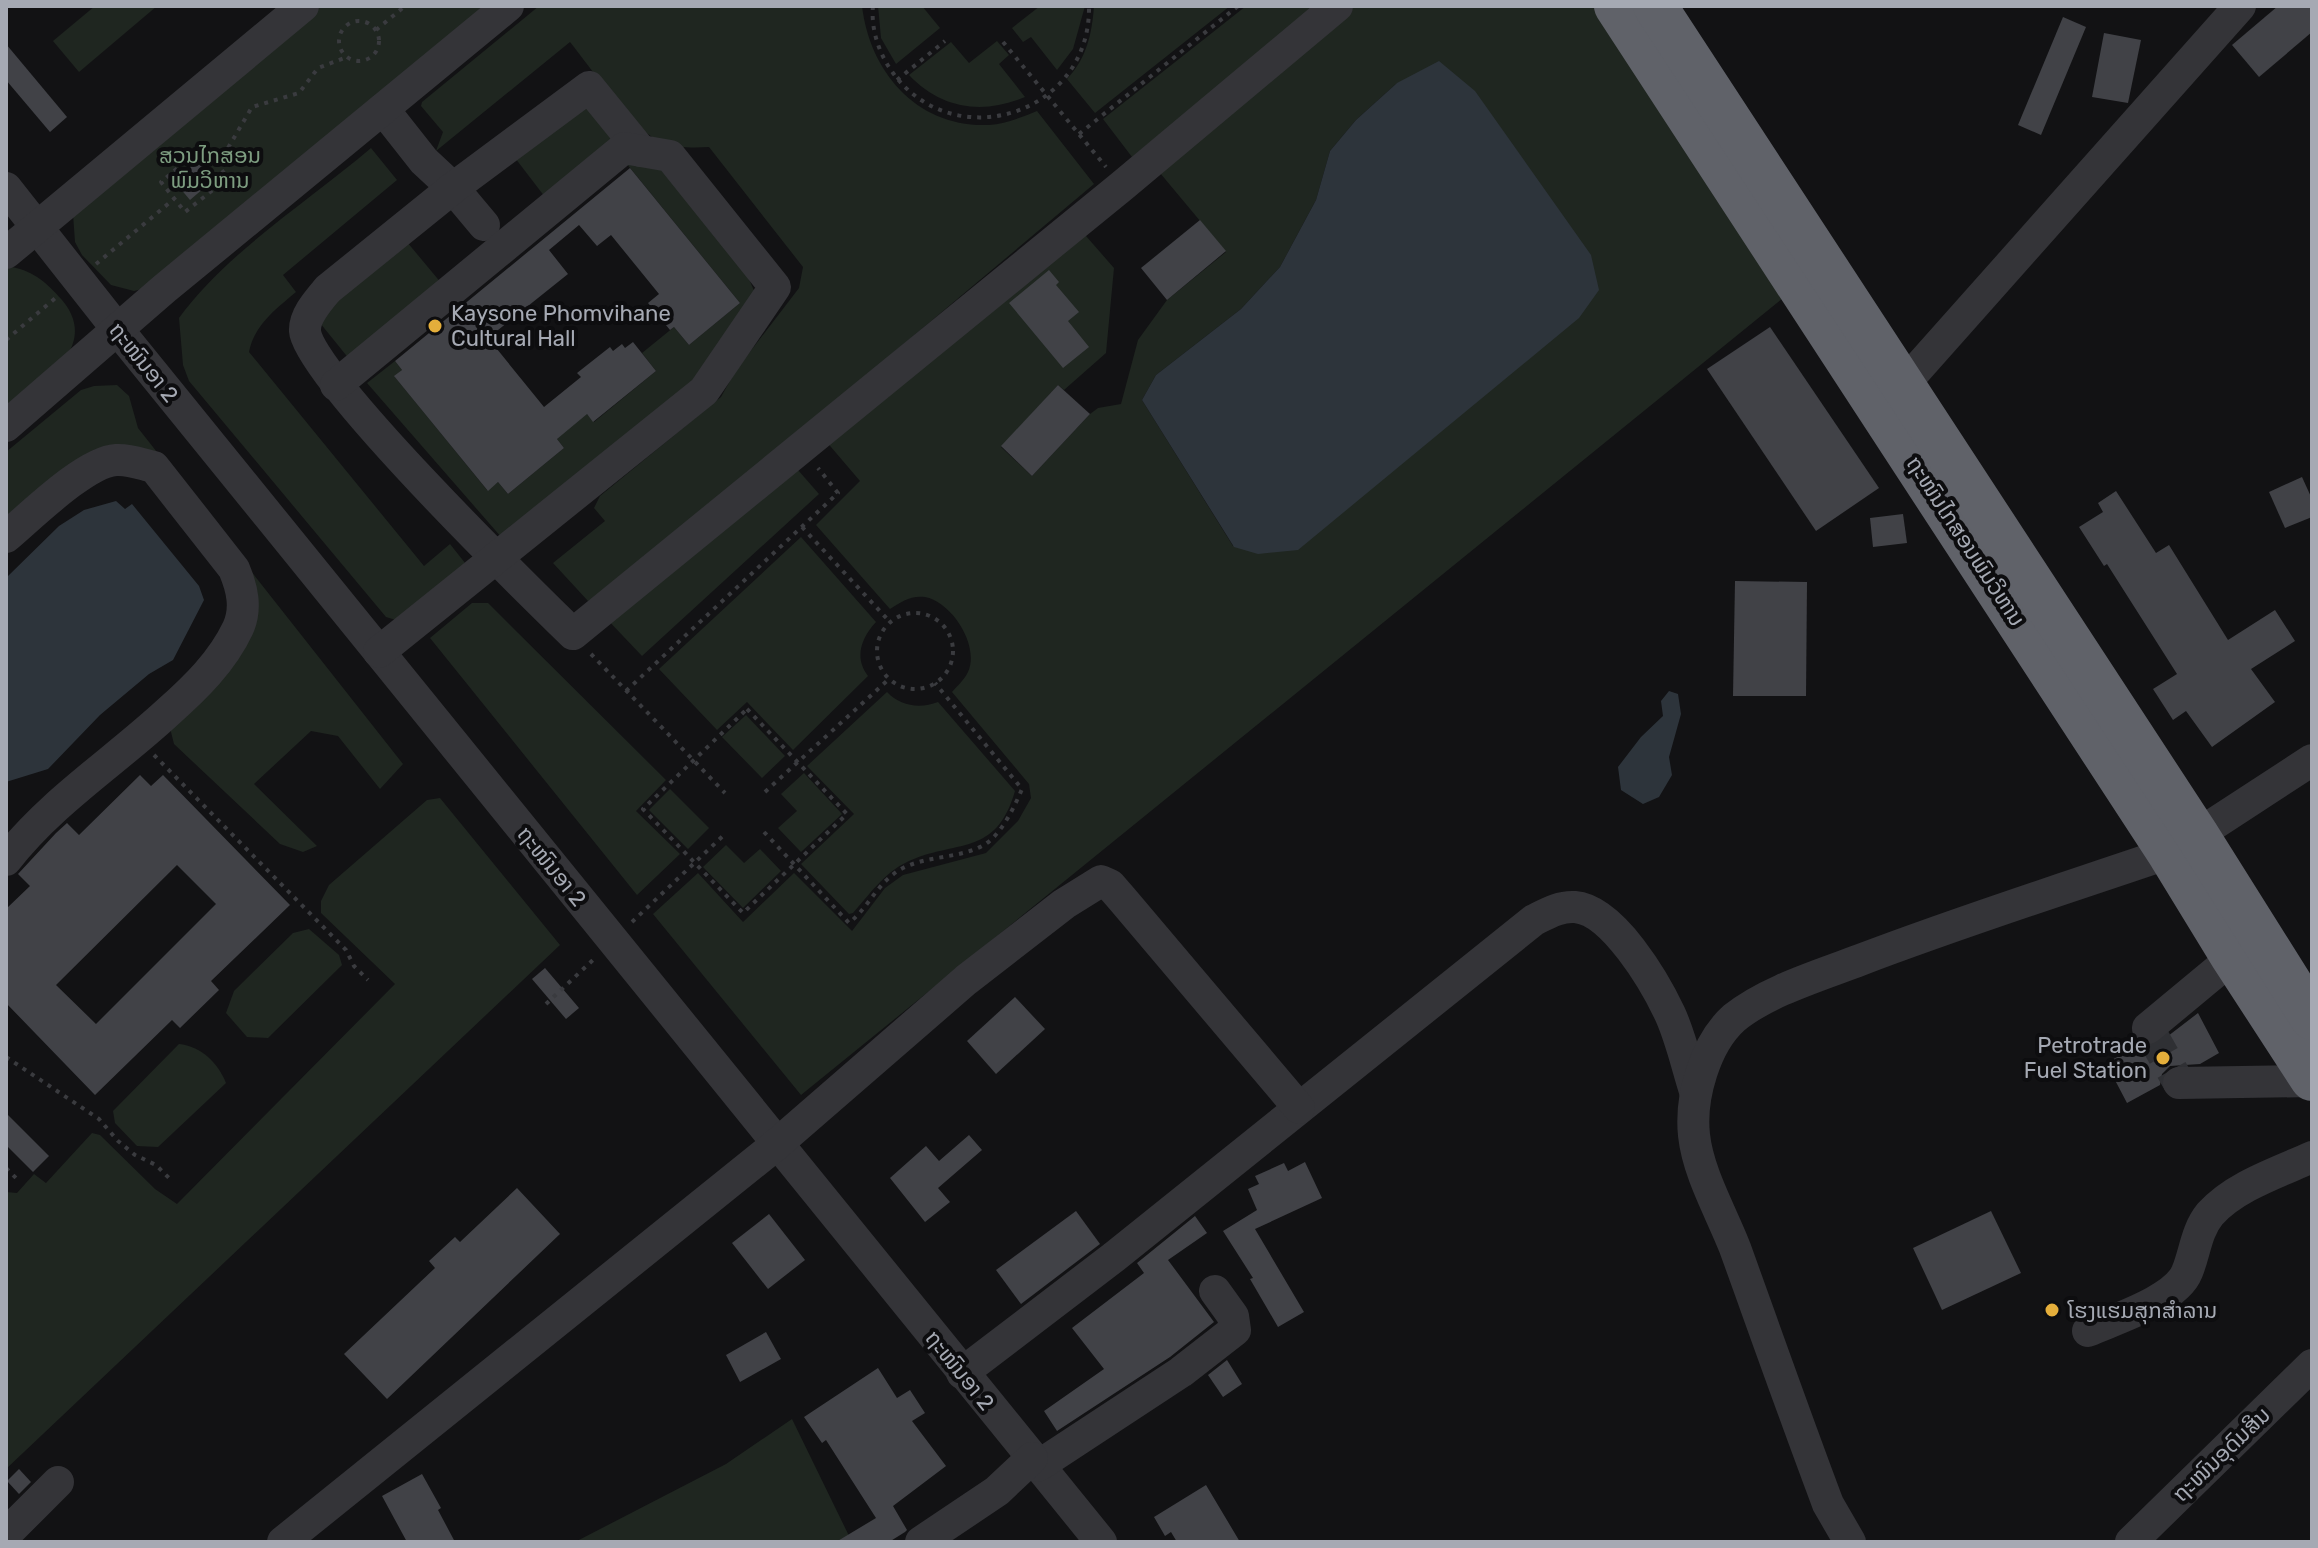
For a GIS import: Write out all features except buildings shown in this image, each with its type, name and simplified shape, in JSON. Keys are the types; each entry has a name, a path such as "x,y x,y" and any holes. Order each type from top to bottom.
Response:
{"highway":[{"name":"ຖະໜົນໄກສອນພົມວິຫານ","path":"1616,6 2183,844"},
{"name":"ຖະໜົນໄກສອນພົມວິຫານ","path":"1655,6 1903,385 2246,947 2312,1080"},
{"name":"ຖະໜົນໄກສອນພົມວິຫານ","path":"2246,947 2312,1018"}],"street":[{"path":"6,253 303,6"},
{"path":"6,426 164,289 508,6"},
{"path":"641,151 589,87 453,188 328,289 312,308 304,328 306,339 336,385 496,559 573,634 1122,186 1337,6"},
{"path":"1903,385 2240,6"},
{"path":"383,109 424,161 453,188 484,225"},
{"path":"336,385 624,148 670,156 775,287 704,391 379,652"},
{"name":"ຖະໜົນອາ 2","path":"6,188 1101,1542"},
{"path":"6,537 86,472 113,460 154,467 234,569 242,587 243,609 239,627 199,685 137,741 44,816 6,860"},
{"path":"1695,1091 1720,1036 1733,1020 1755,1004 1890,948 2183,844 2312,760"},
{"path":"283,1542 777,1144 966,980 1064,904 1101,881 1110,885 1299,1108"},
{"path":"962,1373 1114,1257 1534,920 1560,907 1576,907 1604,919 1624,942 1659,993 1671,1017 1695,1091 1694,1134 1699,1158 1828,1504 1850,1542"},
{"path":"2148,1028 2246,947"},
{"path":"2179,1083 2312,1080"},
{"path":"2088,1331 2162,1298 2186,1275 2197,1237 2210,1214 2242,1189 2312,1157"},
{"path":"921,1542 1035,1462 1181,1372 1235,1330 1233,1316 1215,1291"},
{"name":"ຖະໜົນອຸດົມສິນ","path":"2131,1542 2312,1365"},
{"path":"6,1534 58,1482"}],"path":[{"path":"376,30 405,6"},
{"path":"873,6 872,20 880,52 897,80 918,99 942,112 969,118 997,117 1023,110 1047,95 1067,75 1082,50 1089,22 1089,6"},
{"path":"1079,134 1238,6"},
{"path":"218,165 252,107 299,93 318,68 347,57 362,61 373,56 379,43 376,30 365,22 351,23 345,27 339,44 347,57"},
{"path":"897,80 945,41"},
{"path":"1003,42 1122,186"},
{"path":"203,147 218,165 228,178 185,212 161,182 203,147"},
{"path":"6,340 174,199"},
{"path":"626,691 838,493 801,447"},
{"path":"802,527 890,623"},
{"path":"913,614 937,620 951,640 951,664 945,675 924,688 911,689 889,679 877,657 878,644 890,623 901,616 913,614"},
{"path":"573,634 725,793"},
{"path":"765,792 889,679"},
{"path":"764,832 849,923 878,887 900,870 928,858 959,853 986,844 1012,813 1022,789 935,683"},
{"path":"747,709 797,762 847,814 743,913 643,809 747,709"},
{"path":"137,741 164,764 346,950 354,966 368,980"},
{"path":"546,1004 726,833"},
{"path":"6,1057 99,1119 118,1141 135,1155 156,1165 169,1178"},
{"path":"6,1168 17,1179"}],"green space":[{"path":"95,6 157,6 79,72 53,41"},
{"name":"ສວນໄກສອນ ພົມວິຫານ","path":"318,6 491,6 150,287 134,291 111,285 82,255 75,242 73,214"},
{"path":"539,6 862,6 875,53 887,74 902,92 920,106 940,117 989,125 1008,122 1037,111 1094,184 653,555 595,599 588,601 553,563 605,521 594,508 600,496 721,397 736,370 799,288 803,267 709,147 671,145 648,134 624,111 570,42 436,151 443,132 421,106 422,102"},
{"path":"878,6 922,6 940,28 896,64 881,38"},
{"path":"1040,6 1085,6 1073,49 1057,70 1031,37 1023,42 1012,28"},
{"path":"1094,6 1230,6 1095,113 1067,79 1087,45"},
{"path":"1246,6 1317,6 1132,157 1103,119"},
{"path":"1349,6 1600,6 1788,294 801,1095 653,914 698,873 743,922 794,873 852,931 885,888 903,875 986,853 1018,821 1031,798 1029,784 952,692 967,675 971,662 967,638 954,616 945,607 925,597 911,598 890,609 816,525 860,481 825,440 1079,228 1114,268 1106,353 1064,390 1058,385 1001,447 1032,476 1090,414 1098,408 1121,404 1138,340 1167,300 1226,252 1155,167","holes":["1397,83 1233,546 1142,400 1156,375 1241,309 1280,267 1316,200 1330,151 1356,120"]},
{"path":"997,41 1009,55 999,64 1025,97 994,106 963,106 935,95 909,75 951,42 969,63"},
{"path":"587,96 620,138 545,197 512,154"},
{"path":"371,148 397,180 283,275 296,292 261,326 249,352 424,566 450,544 473,573 399,621 386,617 189,381 183,365 179,318 198,294 244,249"},
{"path":"622,158 661,168 740,259 756,295 704,384 502,538 367,383 395,361 402,370 395,377 487,490 498,482 508,494 564,448 557,439 579,405 594,422 656,371 642,353 674,327 689,345 740,303"},
{"path":"407,242 442,284 350,360 316,318"},
{"path":"12,267 34,275 56,294 72,316 75,333 72,346 62,360 6,411 6,269"},
{"path":"117,385 129,396 138,428 403,764 380,789 338,736 311,731 254,784 317,846 303,852 280,844 174,744 170,728 253,621 147,452 6,527 6,452 81,390"},
{"path":"791,462 819,494 642,656 604,616"},
{"path":"801,537 876,622 861,648 861,662 868,676 793,750 747,702 717,730 659,669"},
{"path":"472,603 488,603 666,780 636,811 680,854 637,895 430,638"},
{"path":"887,692 911,705 938,702 1015,791 1007,812 997,827 985,837 907,862 891,872 849,914 801,864 854,814 807,766"},
{"path":"746,715 785,756 762,778 722,737"},
{"path":"804,773 842,814 801,852 778,828 797,811 781,794"},
{"path":"670,789 709,828 688,849 649,810"},
{"path":"440,798 560,945 6,1469 6,1192 17,1193 34,1174 46,1183 92,1133 100,1135 155,1189 177,1204 395,984 321,913 321,901 329,885 427,800"},
{"path":"726,845 744,863 760,849 781,871 743,908 703,867"},
{"path":"309,929 339,955 342,965 268,1038 247,1037 226,1013 234,991 293,933"},
{"path":"179,1044 194,1048 208,1057 226,1083 158,1147 137,1146 115,1123 113,1111"},
{"path":"792,1419 852,1542 575,1542 726,1464"}],"shaded area":[{"path":"1439,61 1475,91 1591,255 1599,290 1579,318 1298,550 1258,554 1234,547 1142,400 1156,375 1241,309 1280,267 1316,200 1330,151 1356,120 1397,83"},
{"path":"116,501 125,509 132,504 199,586 204,600 173,660 149,674 100,715 48,769 6,782 6,578 59,526 84,510"},
{"path":"1669,691 1678,694 1681,714 1669,757 1672,775 1659,797 1643,804 1621,790 1618,767 1641,737 1663,716 1661,701"}],"tunnel":[{"path":"2148,1028 2179,1083"}],"place":[{"name":"Kaysone Phomvihane Cultural Hall","path":"435,326"},
{"name":"Petrotrade Fuel Station","path":"2163,1058"},
{"name":"ໂຮງແຮມສຸກສໍາລານ","path":"2052,1310"}]}
